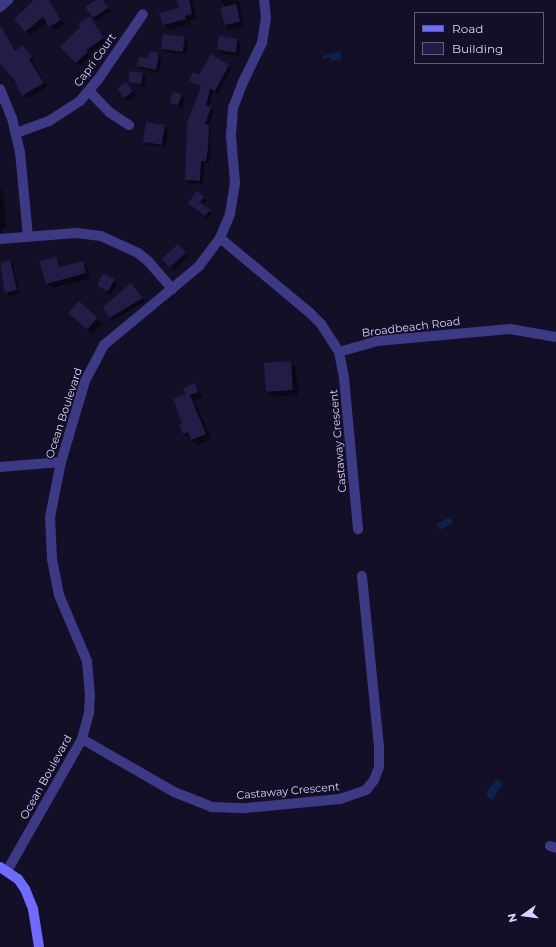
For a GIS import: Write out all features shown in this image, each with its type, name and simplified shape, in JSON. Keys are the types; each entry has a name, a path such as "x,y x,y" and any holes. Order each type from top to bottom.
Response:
{"street":[{"path":"0,7 8,0"},
{"name":"Ocean Boulevard","path":"4,869 82,740 90,696 88,667 82,646 59,595 50,536 52,498 85,381 104,345 117,331 172,289 199,266 220,238 230,214 235,182 231,136 232,114 237,95 262,44 266,18 264,0"},
{"name":"Capri Court","path":"16,133 57,117 89,91 143,14"},
{"path":"0,89 16,133 22,169 28,237"},
{"path":"89,91 109,112 129,125"},
{"path":"0,239 76,233 101,236 116,241 148,261 172,289"},
{"path":"220,238 310,314 320,324 339,352"},
{"name":"Broadbeach Road","path":"339,352 377,341 510,329 528,330 556,337"},
{"name":"Castaway Crescent","path":"339,352 344,378 358,529"},
{"path":"0,467 61,462"},
{"name":"Castaway Crescent","path":"82,740 174,792 212,807 246,808 340,799 366,790 374,780 379,767 379,747 362,576"},
{"path":"4,869 18,879 29,898 36,919 39,947"}],"water":[{"path":"340,51 342,59 331,61 330,57 323,59 322,56"},
{"path":"450,517 453,523 440,530 437,524"},
{"path":"497,779 503,783 492,800 486,796 487,792"}],"building":[{"path":"34,0 49,0 61,20 49,27 43,17 25,32 14,19"},
{"path":"96,0 103,0 108,8 93,18 85,7"},
{"path":"177,0 189,0 192,14 185,16 186,19 163,25 159,13 179,8"},
{"path":"236,4 240,22 224,25 220,8"},
{"path":"90,16 104,38 86,50 88,52 76,63 60,47 80,27 78,24"},
{"path":"0,25 15,51 22,45 32,57 29,59 44,83 22,96 14,80 0,63"},
{"path":"163,34 185,37 183,52 161,49"},
{"path":"219,36 238,39 236,53 217,50"},
{"path":"149,51 159,53 156,70 137,66 139,57 148,58"},
{"path":"211,54 229,65 215,91 210,89 206,105 211,107 205,124 209,125 208,148 206,161 201,161 200,181 185,180 187,123 201,86 189,81 193,72 199,75"},
{"path":"130,71 143,73 141,84 128,82"},
{"path":"126,82 133,92 124,98 117,88"},
{"path":"173,92 182,94 178,105 169,103"},
{"path":"146,122 165,125 162,145 143,142"},
{"path":"197,191 204,197 200,202 210,210 205,216 188,203"},
{"path":"178,244 186,253 170,268 162,259"},
{"path":"57,257 59,267 83,261 86,273 46,284 39,261"},
{"path":"10,260 17,290 5,293 0,263"},
{"path":"103,273 115,279 108,291 97,285"},
{"path":"131,283 143,298 109,318 103,307"},
{"path":"79,301 98,318 87,330 68,313"},
{"path":"291,361 293,390 266,392 264,363"},
{"path":"195,383 198,392 190,395 206,434 191,440 188,432 183,434 179,425 182,423 173,399 186,394 183,388"}]}
